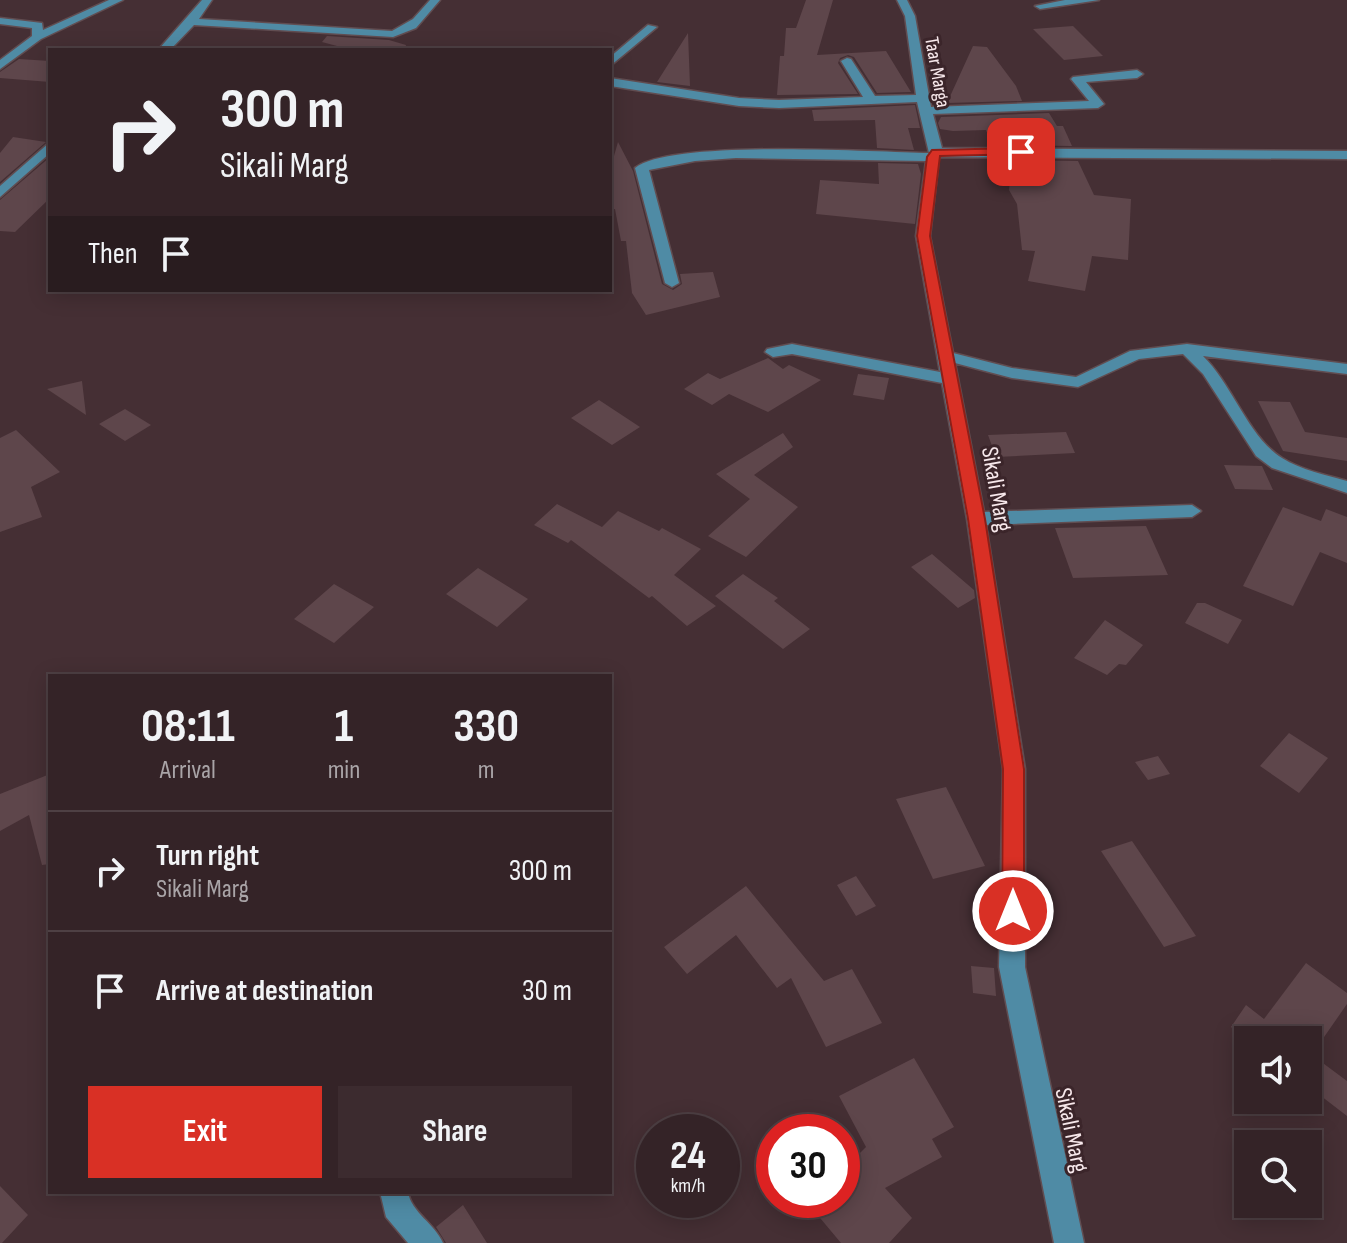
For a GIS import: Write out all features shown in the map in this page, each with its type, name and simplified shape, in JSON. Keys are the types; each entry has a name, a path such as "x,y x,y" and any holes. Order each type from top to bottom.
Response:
{"street":[{"path":"0,66 37,37 118,0"},
{"path":"166,48 207,0"},
{"path":"191,22 393,34 406,31 420,21 435,0"},
{"name":"Taar Marga","path":"902,0 910,16 935,154"},
{"path":"1040,6 1094,0"},
{"path":"0,21 38,25 37,37"},
{"path":"612,61 652,27"},
{"path":"847,61 871,100"},
{"path":"616,83 739,102 871,100 924,105 1098,104 1077,79 1137,74"},
{"path":"0,193 48,148"},
{"path":"672,283 642,168 670,158 935,154 1347,155"},
{"name":"Sikali Marg","path":"935,154 923,236 976,519 1014,769 1012,967 1069,1243"},
{"path":"773,352 792,349 950,379"},
{"path":"946,356 1012,373 1078,382 1136,354 1187,349 1347,369"},
{"path":"1187,349 1209,371 1262,452 1292,469 1347,487"},
{"path":"976,519 1192,511"},
{"path":"394,1194 396,1207 428,1243"}],"building":[{"path":"806,0 833,0 817,55 886,51 911,92 877,93 854,57 848,55 840,58 838,63 858,94 777,95 786,28 796,28"},
{"path":"1073,26 1103,56 1064,60 1033,29"},
{"path":"688,33 690,86 657,82"},
{"path":"327,36 389,40 406,45 405,48 344,48 322,42"},
{"path":"973,46 987,47 1016,86 1022,101 947,103"},
{"path":"19,59 48,61 48,82 0,78 0,72"},
{"path":"915,105 920,128 908,128 914,150 877,148 875,120 814,121 812,110"},
{"path":"1049,113 1057,126 1063,126 1072,146 992,145 986,130 953,131 940,129 938,123 941,117"},
{"path":"13,137 46,142 0,182 0,153"},
{"path":"618,142 633,171 662,284 673,290 682,284 680,274 713,272 720,297 646,315 632,293 626,241 621,241 615,209 612,210 612,163"},
{"path":"48,159 48,200 15,232 0,231 0,200"},
{"path":"1012,160 1078,161 1094,195 1131,199 1128,260 1092,256 1085,291 1028,281 1035,251 1022,250 1017,204 1009,190"},
{"path":"878,163 918,164 921,174 915,224 816,214 820,180 879,184"},
{"path":"768,358 783,369 789,365 821,380 768,412 729,394 712,405 684,389 708,373 720,379"},
{"path":"858,374 889,378 884,400 853,395"},
{"path":"82,381 86,415 47,389"},
{"path":"599,400 640,427 612,445 571,418"},
{"path":"1258,401 1290,402 1305,432 1347,438 1347,461 1283,451"},
{"path":"125,409 151,425 125,441 99,424"},
{"path":"16,430 60,472 31,487 42,517 0,532 0,438"},
{"path":"1066,432 1075,453 996,457 988,435"},
{"path":"783,433 793,447 754,475 798,507 746,557 708,536 750,499 716,474"},
{"path":"1224,465 1262,466 1273,490 1235,489"},
{"path":"557,504 602,527 618,511 659,531 662,528 701,549 674,575 716,606 687,626 652,596 649,598 571,540 568,543 534,525"},
{"path":"1283,507 1321,521 1326,509 1347,517 1347,563 1320,552 1293,606 1243,586"},
{"path":"1146,526 1168,575 1073,578 1055,528"},
{"path":"932,554 974,590 975,598 958,608 911,567"},
{"path":"478,568 528,599 497,627 446,594"},
{"path":"743,574 778,598 774,601 810,629 783,649 715,596"},
{"path":"334,584 374,607 334,643 294,619"},
{"path":"1197,603 1205,603 1242,620 1228,644 1185,623"},
{"path":"1105,620 1143,645 1126,665 1119,664 1107,675 1074,658"},
{"path":"1289,733 1328,758 1299,793 1260,766"},
{"path":"1158,756 1170,774 1148,780 1135,762"},
{"path":"48,775 48,864 42,865 29,815 0,831 0,794"},
{"path":"946,787 985,866 933,879 896,799"},
{"path":"1132,841 1196,936 1164,947 1101,851"},
{"path":"856,876 876,906 856,916 837,885"},
{"path":"746,886 824,981 852,969 882,1023 826,1047 791,978 777,988 736,935 687,974 664,947"},
{"path":"1306,963 1347,993 1347,1004 1322,1040 1322,1026 1231,1027 1246,1005 1264,1019"},
{"path":"971,966 994,968 996,996 973,993"},
{"path":"914,1058 954,1127 932,1139 942,1157 885,1188 912,1218 889,1243 841,1243 820,1218 860,1218 860,1153 866,1147 860,1136 860,1114 849,1114 839,1096"},
{"path":"1322,1062 1347,1081 1347,1116 1322,1097"},
{"path":"0,1186 28,1215 2,1243 0,1243"},
{"path":"463,1205 487,1243 446,1243 436,1227"}],"route":[{"path":"1013,911 1014,769 976,519 923,236 933,157 937,152 1021,152"}]}
